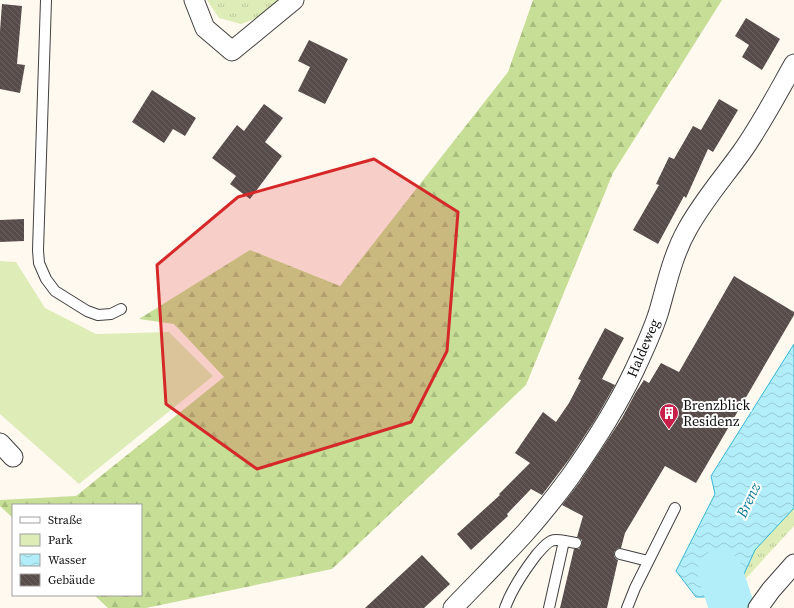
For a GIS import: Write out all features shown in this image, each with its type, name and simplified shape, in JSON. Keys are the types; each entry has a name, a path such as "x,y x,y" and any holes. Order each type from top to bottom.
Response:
{"street":[{"path":"194,0 205,28 232,51 294,0"},
{"name":"Haldeweg","path":"453,608 535,522 554,499 599,434 614,410 634,372 658,313 672,264 688,227 756,130 794,64"},
{"path":"0,443 13,457"},
{"path":"759,608 771,590 794,564"}],"lane":[{"path":"46,0 38,250 39,263 46,279 55,291 87,312 98,315 111,314 121,308"},
{"path":"626,608 675,508"},
{"path":"505,608 514,587 524,571 544,546 551,541 557,540 576,543"},
{"path":"549,608 564,541"},
{"path":"620,554 648,561"}],"highlighted area":[{"path":"374,159 458,212 447,351 411,422 257,469 166,404 157,265 238,197"}],"green space":[{"path":"207,0 284,0 265,15 241,24 219,18"},
{"path":"533,0 722,0 613,173 526,385 332,569 146,608 108,608 95,596 142,596 142,504 12,504 12,517 0,506 0,500 76,496 224,377 174,324 139,319 250,250 340,286 508,72"},
{"path":"0,261 16,262 45,308 96,334 169,332 213,376 79,484 0,414"},
{"path":"794,508 794,526 738,587 755,550"}],"water":[{"path":"794,344 794,508 755,550 738,587 704,597 696,597 676,571 715,494 711,476"}],"building":[{"path":"2,4 22,6 17,64 25,65 20,93 0,89 0,31"},
{"path":"746,18 780,39 762,70 742,57 749,45 735,36"},
{"path":"309,40 348,59 325,104 298,91 310,67 298,61"},
{"path":"152,90 196,118 185,136 173,129 164,143 132,122"},
{"path":"719,99 738,110 713,152 708,149 686,198 684,196 658,244 633,230 659,185 656,184 669,157 674,159 693,126 701,130"},
{"path":"264,104 283,118 265,142 282,156 250,199 230,184 236,176 212,158 237,125 244,131"},
{"path":"24,219 24,241 0,242 0,220"},
{"name":"Brenzblick Residenz","path":"734,276 794,312 794,315 696,483 665,466 625,533 621,548 618,548 614,552 614,556 618,560 607,608 560,608 574,549 579,549 582,544 582,540 577,537 583,516 562,505 579,483 605,444 644,380 649,383 661,363 679,372"},
{"path":"605,328 624,338 602,379 615,385 595,420 570,458 542,495 531,489 507,514 508,516 471,550 457,534 500,495 499,494 530,463 515,453 543,412 556,422 569,403 581,380 578,379"},
{"path":"422,555 450,584 424,608 365,608"}],"waterway":[{"name":"Brenz","path":"720,572 732,608"}],"place":[{"name":"Brenzblick Residenz","path":"669,430"}]}
